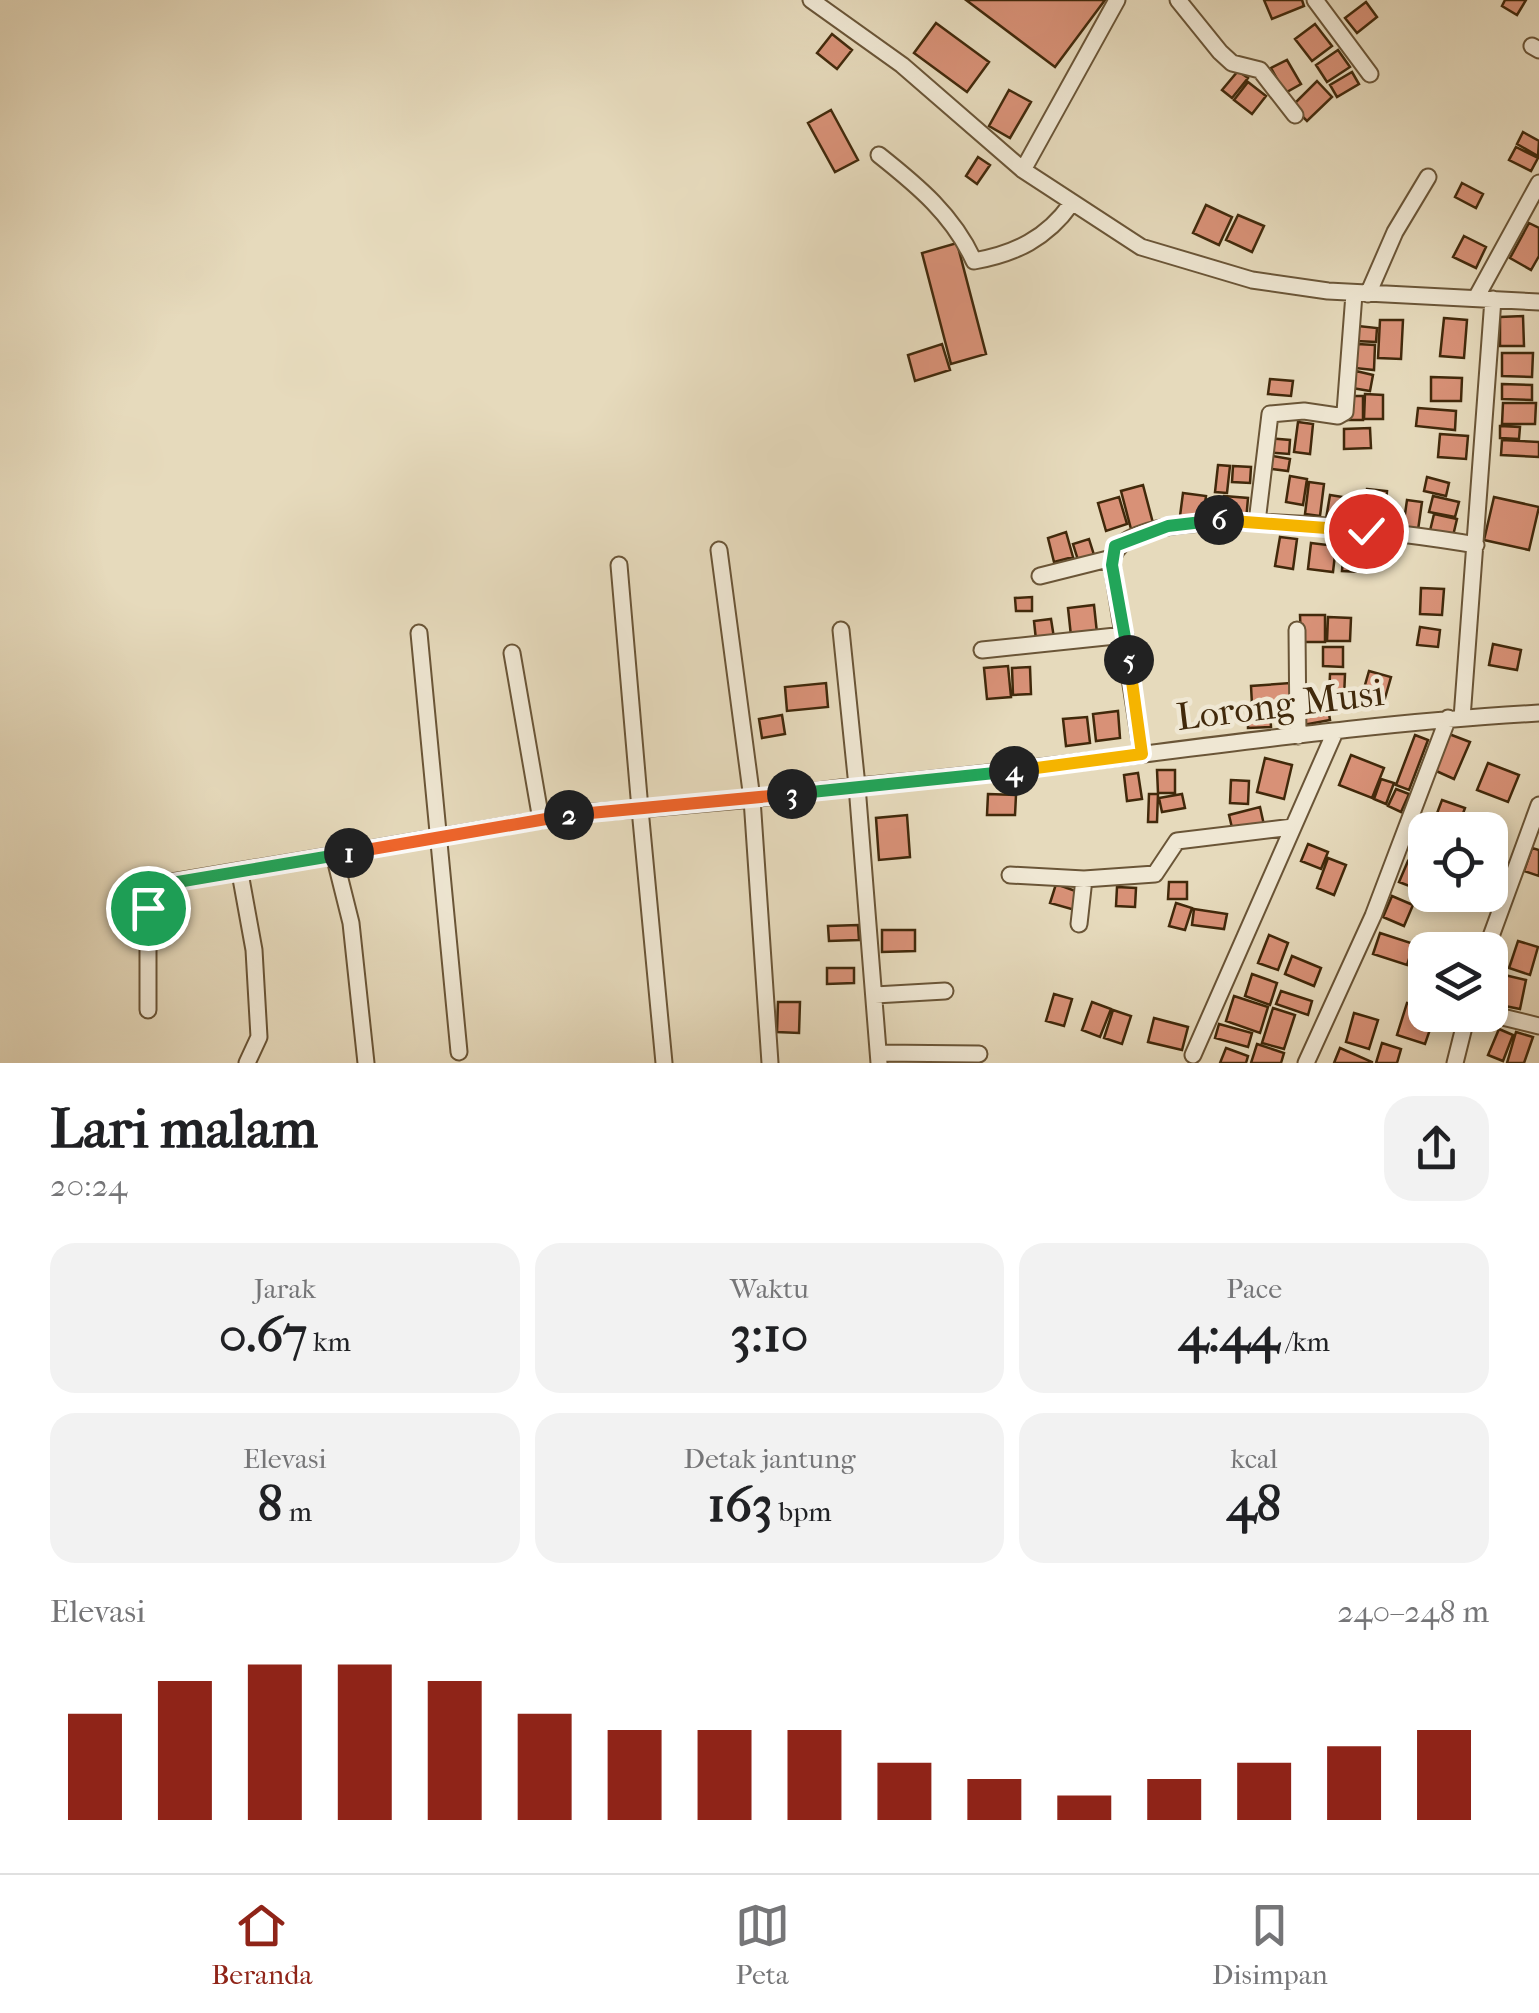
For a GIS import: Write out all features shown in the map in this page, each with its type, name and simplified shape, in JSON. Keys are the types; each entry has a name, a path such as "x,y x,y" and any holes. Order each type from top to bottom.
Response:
{"street":[{"path":"811,0 902,65 1023,170 1141,248 1252,280 1361,294 1539,302"},
{"path":"1023,170 1117,0"},
{"path":"1178,0 1220,52 1232,63 1260,70 1295,115"},
{"path":"1315,0 1370,74"},
{"path":"879,155 926,193 961,233 974,261 1009,255 1050,230 1071,204"},
{"path":"1257,522 1270,414 1304,411 1338,416 1345,412 1361,294 1428,177"},
{"path":"1476,298 1539,183"},
{"path":"1306,1063 1374,916 1455,718 1476,545 1494,299"},
{"path":"1142,754 1112,558 1119,543 1168,526 1220,520 1476,545"},
{"path":"719,550 752,799 770,1063"},
{"path":"1040,576 1112,558"},
{"path":"619,565 664,1063"},
{"path":"841,630 880,1058 979,1054"},
{"path":"1297,630 1298,736"},
{"path":"419,633 459,1052"},
{"path":"982,650 1125,635"},
{"path":"512,653 541,820"},
{"name":"Lorong Musi","path":"148,1010 150,888 541,820 985,776 1455,718 1539,713"},
{"path":"1193,1055 1335,732"},
{"path":"1493,932 1539,805"},
{"path":"1010,875 1084,878 1155,874 1178,841 1293,828"},
{"path":"334,856 352,923 366,1063"},
{"path":"240,873 254,950 259,1037 247,1063"},
{"path":"1079,924 1084,878"},
{"path":"875,995 945,991"},
{"path":"1508,1018 1539,1026"},
{"path":"1455,1063 1463,1032"}],"building":[{"path":"966,0 1105,0 1055,67"},
{"path":"1264,0 1302,0 1304,6 1272,19"},
{"path":"1505,0 1526,0 1517,15 1502,6"},
{"path":"1366,2 1377,17 1357,33 1345,18"},
{"path":"936,23 989,62 967,92 914,53"},
{"path":"1315,24 1332,46 1312,61 1295,39"},
{"path":"832,34 852,50 837,69 817,53"},
{"path":"1338,50 1350,67 1327,82 1316,65"},
{"path":"1287,60 1301,84 1285,93 1271,68"},
{"path":"1238,71 1248,78 1232,98 1222,90"},
{"path":"1352,72 1359,84 1337,97 1330,85"},
{"path":"1317,81 1332,97 1307,121 1292,106"},
{"path":"1248,82 1266,96 1252,114 1234,100"},
{"path":"1009,90 1031,102 1010,138 989,126"},
{"path":"831,110 858,160 835,172 808,123"},
{"path":"1523,132 1539,141 1538,156 1517,144"},
{"path":"1516,147 1538,158 1531,171 1509,160"},
{"path":"978,157 990,165 977,184 966,176"},
{"path":"1462,183 1483,194 1476,208 1455,197"},
{"path":"1206,205 1232,217 1219,245 1193,233"},
{"path":"1238,215 1264,226 1252,252 1226,240"},
{"path":"1529,223 1539,228 1539,256 1531,270 1510,258"},
{"path":"1464,236 1486,247 1476,268 1453,257"},
{"path":"957,243 986,354 951,364 922,253"},
{"path":"1523,316 1524,346 1500,346 1500,317"},
{"path":"1444,318 1467,320 1464,358 1440,356"},
{"path":"1380,320 1403,320 1401,359 1378,358"},
{"path":"1358,326 1377,328 1376,342 1356,341"},
{"path":"942,344 950,370 915,381 908,355"},
{"path":"1357,344 1375,345 1374,370 1355,368"},
{"path":"1502,353 1533,353 1532,377 1502,376"},
{"path":"1356,371 1373,375 1370,391 1352,388"},
{"path":"1431,377 1462,378 1461,401 1431,401"},
{"path":"1270,379 1293,381 1291,396 1268,394"},
{"path":"1502,384 1532,385 1532,400 1502,399"},
{"path":"1365,394 1383,395 1383,419 1364,419"},
{"path":"1348,396 1363,396 1363,420 1348,420"},
{"path":"1503,403 1536,403 1535,424 1502,424"},
{"path":"1418,408 1456,411 1455,430 1416,426"},
{"path":"1298,422 1313,424 1310,454 1294,452"},
{"path":"1500,426 1520,427 1519,439 1500,438"},
{"path":"1370,428 1371,448 1344,449 1344,429"},
{"path":"1440,434 1468,436 1466,459 1438,457"},
{"path":"1266,438 1290,440 1289,454 1265,452"},
{"path":"1502,440 1539,442 1539,457 1501,455"},
{"path":"1267,455 1290,459 1288,471 1265,468"},
{"path":"1218,465 1230,466 1227,493 1215,492"},
{"path":"1233,466 1251,467 1250,483 1232,482"},
{"path":"1290,476 1307,479 1303,505 1286,502"},
{"path":"1427,477 1449,483 1446,496 1424,491"},
{"path":"1309,482 1324,484 1320,516 1305,514"},
{"path":"1143,485 1153,523 1131,529 1121,491"},
{"path":"1367,489 1387,491 1384,525 1364,524"},
{"path":"1183,493 1206,496 1203,519 1180,516"},
{"path":"1330,495 1349,498 1346,521 1326,519"},
{"path":"1224,496 1248,498 1246,521 1222,519"},
{"path":"1433,496 1459,502 1455,517 1429,512"},
{"path":"1119,497 1127,524 1106,531 1098,503"},
{"path":"1494,497 1539,507 1529,550 1484,540"},
{"path":"1407,500 1422,502 1418,530 1403,528"},
{"path":"1434,514 1457,519 1452,540 1429,535"},
{"path":"1066,532 1073,557 1054,562 1048,538"},
{"path":"1280,537 1297,539 1293,569 1275,566"},
{"path":"1089,539 1094,555 1078,560 1073,544"},
{"path":"1311,543 1336,546 1333,572 1308,569"},
{"path":"1344,547 1363,548 1362,572 1342,571"},
{"path":"1421,588 1444,589 1442,615 1420,614"},
{"path":"1032,597 1032,611 1016,611 1015,598"},
{"path":"1094,605 1097,633 1071,636 1068,608"},
{"path":"1300,615 1325,615 1325,642 1301,642"},
{"path":"1328,617 1351,618 1350,641 1327,641"},
{"path":"1051,619 1054,638 1036,640 1034,621"},
{"path":"1420,627 1440,630 1438,647 1417,645"},
{"path":"1493,644 1521,650 1517,670 1489,665"},
{"path":"1323,647 1343,647 1343,667 1323,666"},
{"path":"1008,666 1011,697 987,699 984,668"},
{"path":"1030,667 1031,694 1013,695 1012,668"},
{"path":"1369,671 1391,677 1383,705 1361,699"},
{"path":"1330,674 1345,674 1344,698 1329,697"},
{"path":"826,683 828,707 787,711 785,687"},
{"path":"1290,683 1291,703 1252,705 1251,686"},
{"path":"1327,701 1330,720 1303,725 1300,705"},
{"path":"1248,710 1270,710 1271,727 1248,728"},
{"path":"1118,711 1120,738 1096,741 1093,714"},
{"path":"782,715 785,734 762,738 759,719"},
{"path":"1087,717 1090,743 1066,746 1063,719"},
{"path":"1449,734 1470,742 1454,779 1434,770"},
{"path":"1415,735 1428,740 1409,790 1396,785"},
{"path":"1351,755 1384,768 1372,798 1339,785"},
{"path":"1265,758 1292,765 1284,799 1257,792"},
{"path":"1488,763 1519,775 1508,802 1477,790"},
{"path":"1157,770 1175,770 1175,793 1158,793"},
{"path":"1138,773 1142,799 1127,801 1124,775"},
{"path":"1381,779 1394,783 1386,804 1374,799"},
{"path":"1231,780 1249,781 1248,804 1230,803"},
{"path":"1396,789 1409,794 1401,812 1388,806"},
{"path":"988,794 1016,795 1015,815 987,815"},
{"path":"1149,794 1158,794 1157,822 1148,822"},
{"path":"1182,794 1185,808 1162,812 1159,798"},
{"path":"1442,800 1465,808 1464,812 1438,812"},
{"path":"1260,807 1264,825 1233,832 1229,815"},
{"path":"907,815 910,857 879,860 876,818"},
{"path":"1308,844 1328,852 1321,869 1301,861"},
{"path":"1532,848 1539,850 1539,876 1524,871"},
{"path":"1328,858 1346,865 1334,895 1317,888"},
{"path":"1408,861 1408,885 1399,882"},
{"path":"1169,882 1187,882 1187,899 1168,899"},
{"path":"1056,884 1081,893 1075,910 1050,903"},
{"path":"1117,887 1136,888 1135,907 1116,906"},
{"path":"1392,896 1408,903 1410,912 1404,926 1383,917"},
{"path":"1176,903 1192,908 1185,930 1169,926"},
{"path":"1194,909 1227,914 1224,929 1192,925"},
{"path":"858,925 859,940 829,941 828,926"},
{"path":"882,930 915,930 915,951 882,952"},
{"path":"1380,933 1408,942 1407,965 1373,954"},
{"path":"1269,935 1288,943 1278,970 1258,963"},
{"path":"1518,941 1538,947 1530,975 1509,968"},
{"path":"1292,956 1321,968 1314,986 1285,974"},
{"path":"827,968 854,968 854,983 827,984"},
{"path":"1252,974 1277,983 1270,1005 1245,996"},
{"path":"1508,976 1526,980 1520,1009 1508,1007"},
{"path":"1281,991 1312,1001 1308,1015 1276,1004"},
{"path":"1054,994 1072,999 1064,1026 1046,1021"},
{"path":"1234,996 1268,1007 1260,1033 1226,1021"},
{"path":"778,1002 800,1002 799,1033 777,1032"},
{"path":"1092,1002 1111,1009 1100,1037 1082,1030"},
{"path":"1407,1003 1408,1032 1429,1032 1425,1044 1397,1035"},
{"path":"1273,1008 1295,1015 1284,1049 1262,1043"},
{"path":"1113,1010 1131,1016 1122,1044 1104,1038"},
{"path":"1354,1013 1378,1020 1369,1049 1346,1042"},
{"path":"1154,1018 1188,1027 1182,1050 1148,1042"},
{"path":"1219,1024 1252,1033 1248,1047 1215,1038"},
{"path":"1498,1032 1513,1035 1503,1061 1488,1055"},
{"path":"1516,1032 1533,1037 1524,1063 1507,1063"},
{"path":"1382,1043 1401,1049 1397,1063 1376,1063"},
{"path":"1257,1044 1284,1053 1281,1063 1251,1063"},
{"path":"1226,1048 1248,1056 1246,1063 1220,1063"},
{"path":"1340,1048 1372,1062 1372,1063 1334,1063"}],"route":[{"path":"148,908 148,892 154,886 438,836 458,837 580,813 985,776 1142,754 1112,565 1115,546 1168,526 1220,520 1366,531"}]}
